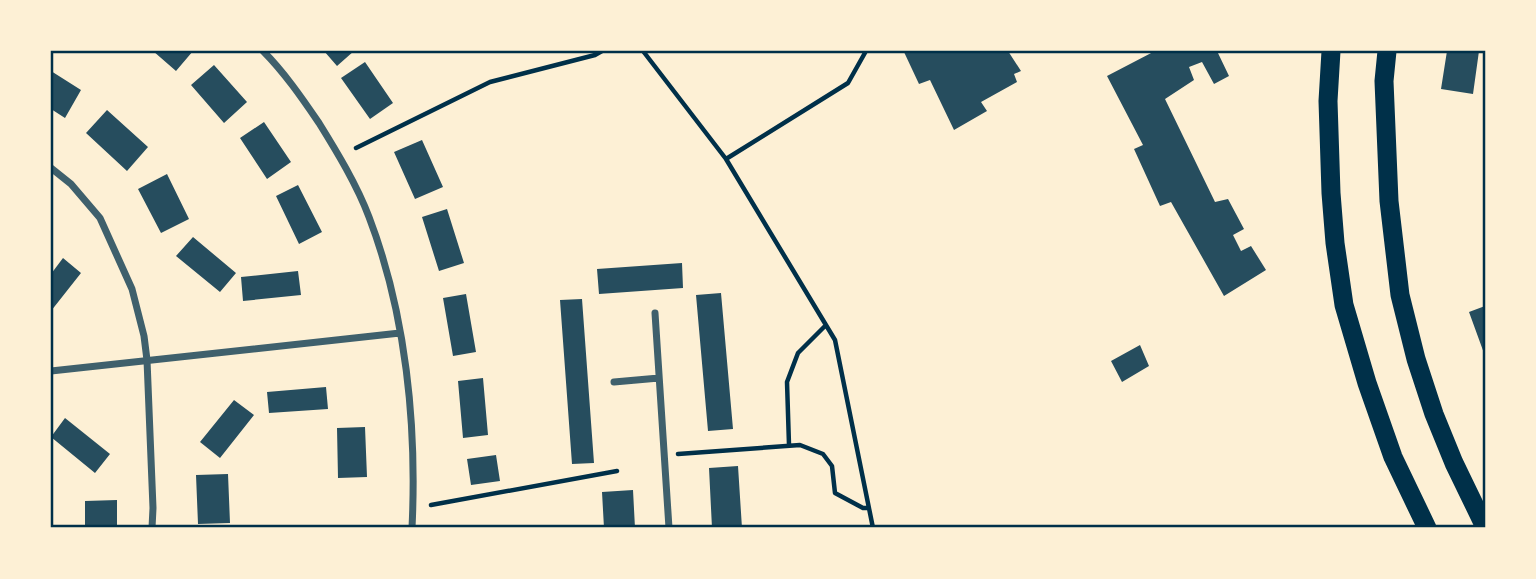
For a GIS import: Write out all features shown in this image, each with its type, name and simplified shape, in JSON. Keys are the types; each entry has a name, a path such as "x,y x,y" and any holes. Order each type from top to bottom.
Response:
{"highway":[{"path":"1331,51 1328,101 1331,193 1344,305 1393,457 1427,528"},
{"path":"1387,51 1384,81 1389,201 1400,295 1416,359 1434,414 1485,527"}],"street":[{"path":"263,51 304,100 337,152 369,216 389,279 412,417 412,528"},
{"path":"51,168 71,184 100,218 132,289 147,360 152,528"},
{"path":"655,313 670,528"},
{"path":"51,371 400,333"},
{"path":"614,382 659,377"}],"path":[{"path":"356,148 490,82 602,51"},
{"path":"643,51 726,159 835,340 873,528"},
{"path":"726,159 848,83 866,51"},
{"path":"789,445 787,382 799,353 826,325"},
{"path":"678,454 800,445 823,454 832,466 835,492 847,501 869,508"},
{"path":"431,505 617,471"}],"building":[{"path":"153,51 193,51 176,71"},
{"path":"324,51 354,51 337,66"},
{"path":"1008,51 1021,71 1014,74 1017,82 981,102 987,111 954,130 930,80 919,84 904,52"},
{"path":"1155,51 1217,51 1229,76 1214,84 1202,62 1189,67 1194,80 1165,99 1215,202 1228,199 1244,229 1233,235 1241,251 1251,246 1266,270 1224,296 1171,202 1160,206 1134,149 1143,145 1107,76"},
{"path":"1447,51 1479,51 1473,94 1441,89"},
{"path":"365,62 393,103 370,119 341,78"},
{"path":"214,65 247,102 224,123 191,85"},
{"path":"51,71 81,90 65,118 51,109"},
{"path":"107,110 148,147 127,171 86,133"},
{"path":"264,122 291,162 267,179 240,138"},
{"path":"422,140 443,187 415,199 394,152"},
{"path":"167,174 189,219 161,233 138,189"},
{"path":"298,185 322,232 299,244 276,196"},
{"path":"447,209 464,263 439,271 422,217"},
{"path":"193,237 236,273 220,292 176,256"},
{"path":"63,258 81,273 51,311 51,274"},
{"path":"682,263 683,288 599,294 597,269"},
{"path":"298,271 301,295 243,301 241,277"},
{"path":"721,293 733,429 708,431 696,295"},
{"path":"466,294 476,352 453,356 443,298"},
{"path":"582,299 594,463 572,464 560,300"},
{"path":"1485,306 1485,356 1469,312"},
{"path":"1140,345 1149,366 1122,382 1111,361"},
{"path":"483,378 488,435 463,438 458,381"},
{"path":"326,387 328,409 269,413 267,392"},
{"path":"234,400 254,415 220,458 200,442"},
{"path":"65,418 110,454 95,473 51,437"},
{"path":"365,427 367,477 338,478 337,428"},
{"path":"496,455 500,481 471,485 467,459"},
{"path":"738,466 742,528 712,528 709,468"},
{"path":"228,474 230,523 198,524 196,475"},
{"path":"633,490 635,528 604,528 602,492"},
{"path":"117,500 117,528 85,528 85,501"}]}
